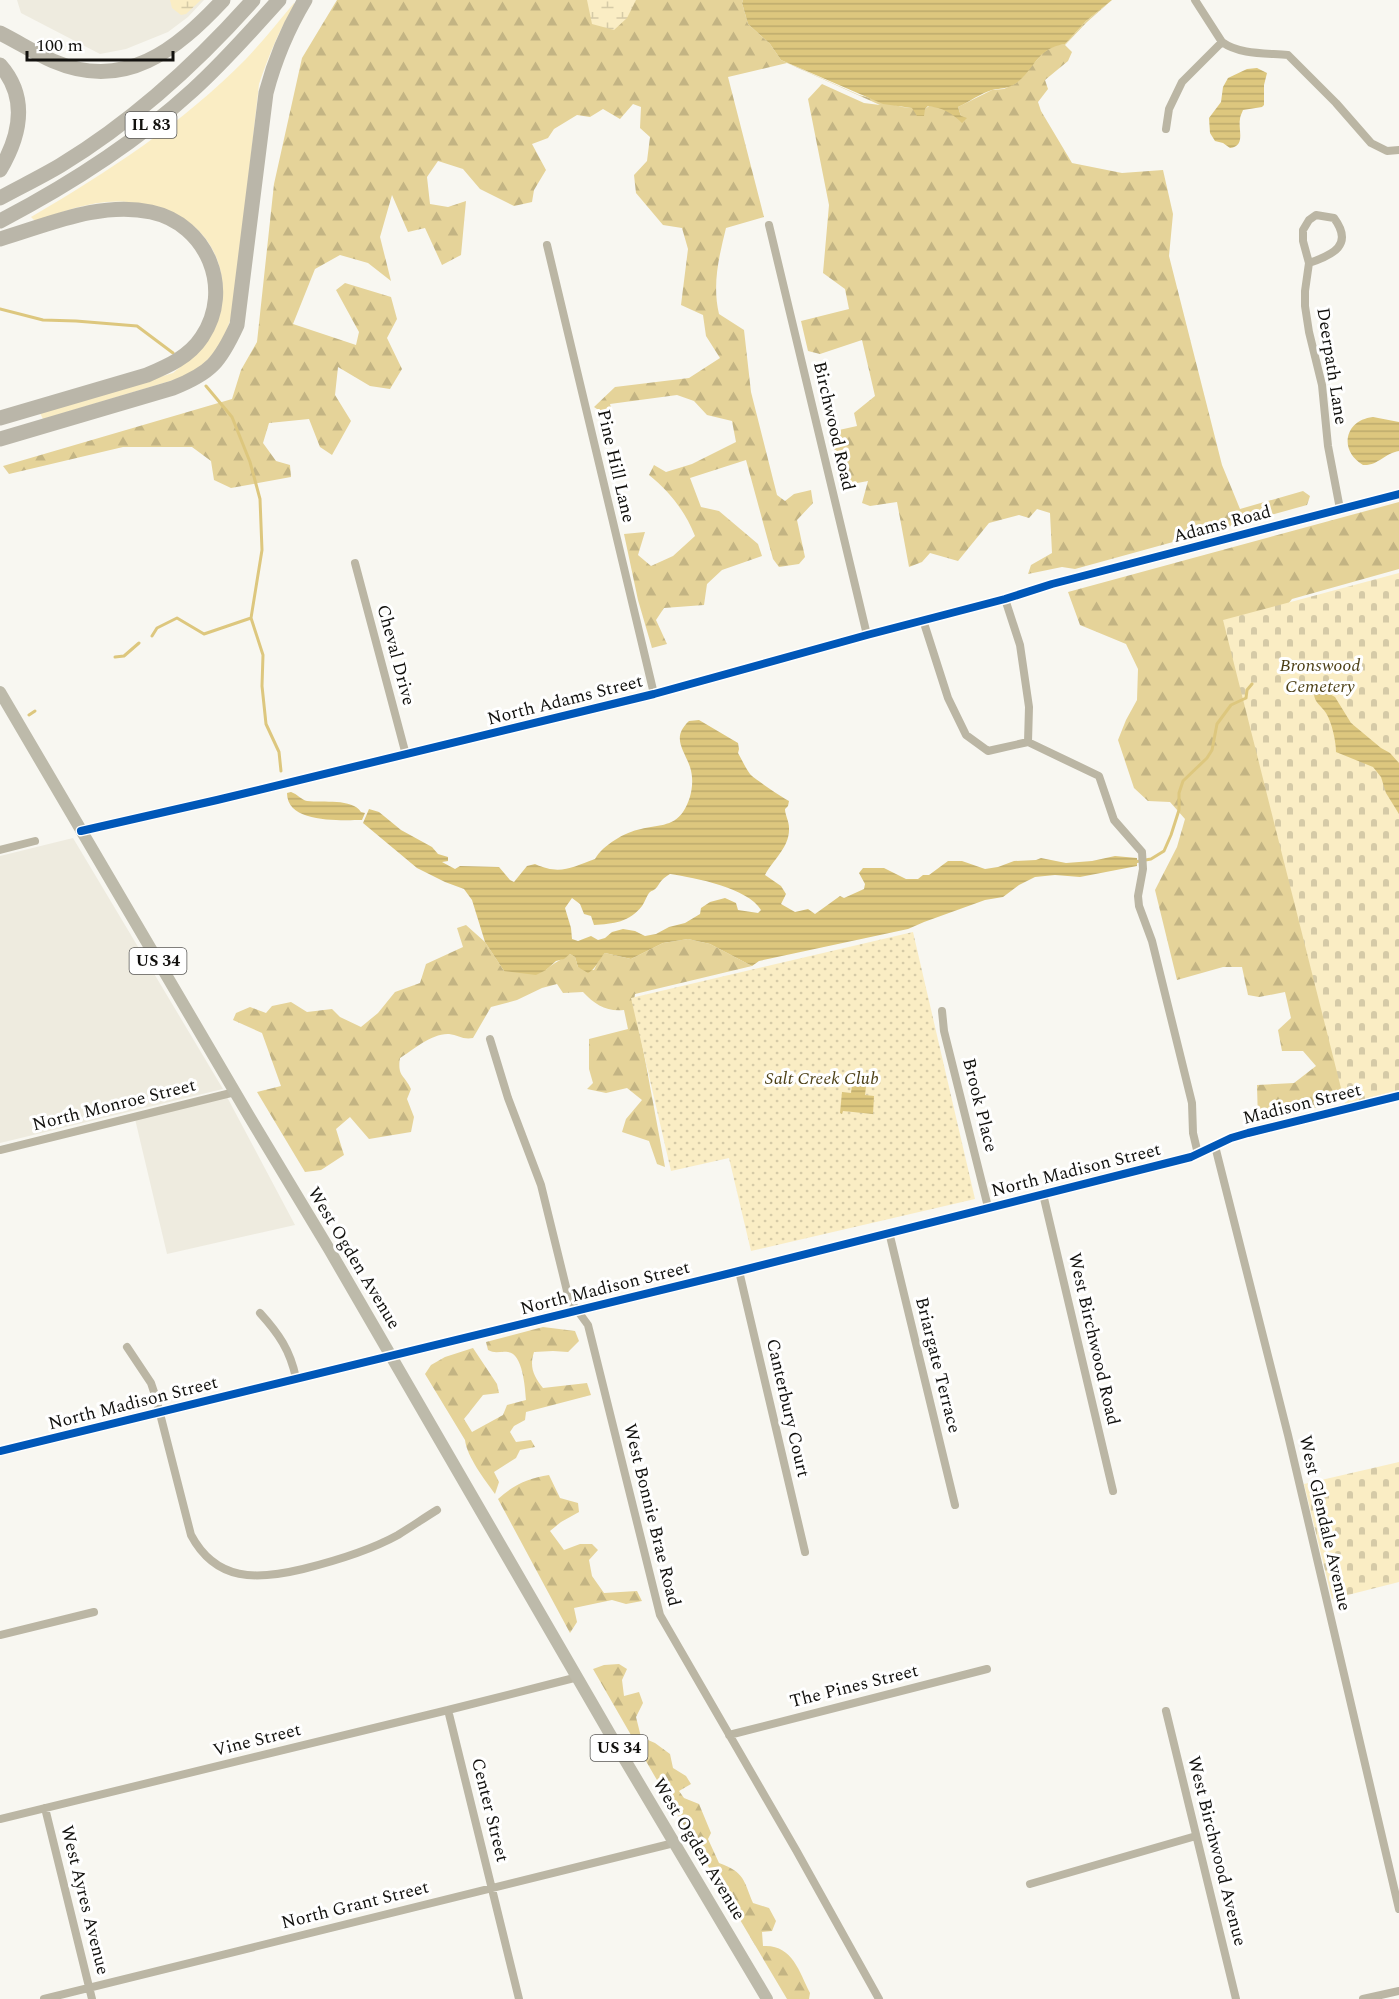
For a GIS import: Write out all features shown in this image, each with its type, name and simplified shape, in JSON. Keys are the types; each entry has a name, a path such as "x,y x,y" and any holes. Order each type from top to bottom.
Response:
{"highway":[{"path":"0,33 54,62 91,72 117,71 143,64 164,52 192,31 223,0"},
{"name":"IL 83","path":"0,198 61,165 122,124 180,75 253,0"},
{"name":"IL 83","path":"0,221 96,166 140,135 194,89 279,0"},
{"path":"0,439 172,388 197,379 215,364 237,325 266,93 274,64 289,27 305,0"},
{"path":"0,65 16,91 18,109 18,131 11,152 0,170"},
{"path":"0,239 60,220 104,210 154,212 184,227 201,244 214,270 217,288 216,305 211,322 201,338 186,355 168,366 147,375 0,418"}],"main road":[{"name":"West Ogden Avenue","path":"0,692 767,1999"}],"street":[{"path":"1195,0 1222,42 1228,47 1241,51 1288,55 1336,103 1371,143 1387,151 1399,150"},
{"path":"1166,129 1169,109 1182,82 1222,42"},
{"name":"Deerpath Lane","path":"1309,263 1333,254 1340,245 1343,236 1334,218 1316,215 1309,220 1303,230 1303,241 1309,263 1305,306 1322,385 1328,446 1340,509"},
{"name":"Birchwood Road","path":"769,225 867,634"},
{"name":"Pine Hill Lane","path":"547,244 654,694"},
{"name":"Adams Road","path":"1052,584 1399,494"},
{"name":"Cheval Drive","path":"355,563 405,754"},
{"name":"North Adams Street","path":"81,831 217,801 654,694 1052,584"},
{"path":"1005,598 1020,645 1029,707 1028,742"},
{"path":"923,620 948,698 966,735 988,751 1028,742 1099,776 1113,820 1142,852 1143,869 1138,896 1139,906 1152,941 1192,1102 1193,1133 1198,1154"},
{"path":"0,850 35,841"},
{"name":"Brook Place","path":"942,1011 944,1030 988,1207"},
{"name":"West Bonnie Brae Road","path":"490,1038 508,1098 541,1185 570,1299 588,1325 656,1605 665,1625 796,1850 879,1999"},
{"name":"North Monroe Street","path":"0,1150 235,1092"},
{"name":"Madison Street","path":"1215,1146 1231,1138 1264,1128 1399,1096"},
{"name":"North Madison Street","path":"0,1451 740,1271 1198,1154 1215,1146"},
{"name":"West Glendale Avenue","path":"1215,1146 1288,1435 1399,1909"},
{"name":"West Birchwood Road","path":"1043,1194 1113,1491"},
{"name":"Briargate Terrace","path":"890,1232 955,1505"},
{"name":"Canterbury Court","path":"740,1271 805,1552"},
{"path":"260,1313 276,1331 287,1349 296,1378"},
{"path":"127,1347 151,1383 191,1534 208,1558 232,1573 262,1577 323,1564 378,1545 437,1510"},
{"path":"0,1635 94,1612"},
{"name":"The Pines Street","path":"729,1735 987,1670"},
{"path":"448,1710 578,1677"},
{"name":"Vine Street","path":"0,1819 448,1710"},
{"name":"Center Street","path":"448,1710 519,1999"},
{"name":"West Birchwood Avenue","path":"1166,1711 1236,1999"},
{"name":"West Ayres Avenue","path":"45,1808 92,1999"},
{"path":"1030,1884 1196,1836"},
{"name":"North Grant Street","path":"44,1999 674,1843"},
{"path":"1363,1999 1399,1991"}],"shaded area":[{"path":"17,0 204,0 188,17 168,32 126,49 100,54 21,13"},
{"path":"743,0 1112,0 1086,21 1065,44 1055,46 1041,55 1015,84 1007,88 988,91 958,107 961,116 967,118 962,123 947,112 928,106 924,116 917,116 912,108 883,104 781,60 770,44 748,24"},
{"path":"1257,68 1267,73 1264,85 1264,105 1243,110 1240,118 1240,141 1235,147 1230,148 1215,141 1210,133 1209,118 1221,102 1223,87 1228,78 1247,69"},
{"path":"1373,417 1399,422 1399,451 1373,464 1363,465 1350,452 1348,436 1356,424"},
{"path":"1321,689 1335,697 1351,723 1390,753 1399,763 1399,814 1386,793 1381,777 1373,767 1336,752 1330,722 1314,696 1314,693"},
{"path":"699,720 738,743 738,753 750,774 789,801 785,809 789,835 765,875 781,886 786,894 781,904 795,912 808,909 815,914 840,896 844,898 864,889 865,884 859,873 863,868 884,868 906,879 918,879 923,875 929,875 948,861 962,861 985,869 1014,861 1041,858 1066,863 1115,856 1137,858 1137,866 1080,877 1055,875 1035,877 1003,897 985,900 908,929 759,961 752,966 710,944 688,939 663,943 631,959 605,953 588,973 578,967 575,957 570,954 536,975 504,971 485,942 472,900 464,889 417,868 363,823 369,809 379,812 401,830 432,847 438,854 448,857 448,861 442,862 455,869 460,866 499,867 514,882 527,866 535,864 558,870 572,867 595,859 603,849 622,836 664,825 679,817 688,802 692,785 690,767 680,744 681,733 689,721","holes":["670,874 707,881 733,890 754,902 761,910 758,913 738,910 736,903 725,898 710,902 701,908 700,914 685,923 669,927 656,934 645,936 623,929 598,940 591,936 578,941 572,939 565,908 572,898 580,904 584,914 591,916 594,925 614,923 632,916 649,893"]},
{"path":"291,792 307,801 344,803 365,813 362,820 329,820 305,815 289,803 287,793"},
{"path":"73,838 223,1089 0,1143 0,856"},
{"path":"853,1077 867,1078 865,1095 874,1096 873,1114 843,1111 842,1114 840,1113 842,1092 851,1093"},
{"path":"227,1097 295,1225 167,1254 135,1119"}],"green space":[{"path":"170,0 201,0 186,14 181,15 172,8"},
{"path":"337,0 743,0 748,24 770,44 781,60 859,95 902,107 925,109 929,106 939,107 961,116 958,107 992,90 1004,89 1016,83 1044,52 1056,45 1065,44 1086,21 1112,0 1065,45 1072,52 1068,61 1045,80 1048,89 1038,102 1041,111 1072,163 1122,173 1163,170 1173,214 1169,256 1222,465 1240,509 1303,491 1310,496 1307,505 1075,569 1062,567 1028,574 1031,565 1052,553 1050,513 1037,509 1029,518 1019,515 989,523 958,561 930,553 922,562 909,567 897,502 870,506 862,503 868,481 841,486 833,446 839,430 857,426 854,413 875,396 862,340 820,354 808,351 801,321 849,309 845,289 823,273 829,205 808,99 822,84 864,103 880,105 787,63 728,77 764,217 726,228 719,260 716,292 719,314 744,330 751,392 777,495 785,501 794,494 811,490 813,503 797,520 805,557 799,564 779,567 773,559 746,460 690,478 701,507 719,511 758,544 762,556 722,570 707,584 704,605 664,608 656,620 667,644 652,648 638,600 624,534 645,532 638,555 651,566 673,556 695,536 676,502 649,475 654,465 666,472 692,464 736,442 732,421 707,415 694,401 677,395 610,404 612,411 603,413 594,407 615,387 689,378 720,358 706,336 703,315 681,305 688,249 682,228 663,225 636,193 634,175 647,161 650,137 640,128 641,107 633,104 620,119 603,109 590,117 577,115 554,129 548,138 532,144 546,170 534,190 532,202 514,206 480,189 463,169 438,161 427,177 430,204 448,207 466,201 461,255 442,265 425,228 408,232 392,195 380,237 391,281 368,263 340,255 315,269 293,324 356,345 359,332 336,290 345,283 391,297 397,319 387,338 402,369 390,389 370,386 338,367 335,395 351,421 332,455 320,447 309,419 269,423 263,443 276,461 290,465 291,477 231,488 214,480 211,461 192,447 123,447 9,474 3,466 232,399 241,370 257,342 274,184 302,58"},
{"path":"587,0 636,0 627,18 614,30 592,24"},
{"path":"294,3 259,84 236,291 231,318 216,350 209,359 187,376 43,419 40,413 173,373 195,353 214,329 222,300 222,284 220,269 208,242 185,220 167,211 140,204 108,202 83,206 35,221 31,217 144,145 197,104 246,59"},
{"path":"1399,502 1399,569 1292,599 1265,633 1347,1100 1258,1122 1257,1085 1294,1083 1316,1066 1303,1051 1282,1051 1278,1030 1291,1018 1285,992 1259,997 1248,995 1242,967 1223,967 1177,980 1155,890 1177,847 1185,819 1170,802 1148,801 1134,788 1118,740 1137,700 1138,669 1126,644 1080,625 1068,592"},
{"name":"Bronswood Cemetery","path":"1399,573 1399,1090 1345,1104 1223,620"},
{"path":"466,925 485,942 504,971 546,970 570,954 575,957 578,967 594,970 605,953 631,959 663,943 688,939 710,944 752,966 635,994 634,1000 665,1167 657,1164 649,1141 622,1132 626,1119 642,1100 627,1088 606,1093 587,1089 593,1083 589,1069 589,1039 628,1029 624,1010 602,1007 583,992 563,993 557,984 542,988 517,1000 491,1007 473,1038 443,1034 423,1043 400,1058 401,1072 411,1089 407,1099 414,1117 411,1132 369,1139 350,1117 336,1129 344,1155 321,1170 305,1172 257,1092 281,1086 262,1033 233,1020 236,1013 250,1007 266,1013 272,1006 291,1002 307,1012 332,1009 340,1017 361,1027 378,1013 395,992 420,983 426,964 463,947 457,928"},
{"name":"Salt Creek Club","path":"913,932 975,1199 751,1251 729,1158 671,1171 631,998"},
{"path":"543,1327 575,1331 579,1341 568,1352 534,1352 532,1367 540,1384 543,1388 587,1383 591,1395 526,1412 525,1420 514,1426 510,1432 516,1442 531,1440 535,1447 520,1450 516,1458 494,1472 499,1482 495,1494 473,1461 465,1440 425,1374 431,1365 445,1357 473,1348 497,1384 499,1393 483,1395 464,1419 472,1432 503,1415 507,1405 526,1400 522,1372 517,1359 508,1352 488,1350 486,1342"},
{"path":"1399,1462 1399,1582 1332,1599 1304,1484"},
{"path":"549,1475 560,1498 578,1503 579,1512 550,1531 564,1550 580,1544 592,1544 598,1550 589,1560 592,1576 604,1593 637,1591 642,1601 626,1604 612,1600 574,1608 577,1622 570,1633 498,1499 522,1483"},
{"path":"619,1664 627,1669 622,1680 624,1696 639,1692 643,1703 636,1717 641,1737 655,1743 670,1754 673,1768 686,1776 691,1784 679,1791 684,1798 699,1804 711,1833 708,1839 719,1863 739,1874 745,1882 753,1903 769,1908 776,1921 772,1931 762,1932 763,1946 781,1949 788,1954 798,1968 810,1993 809,1999 787,1999 593,1669 604,1665"}],"waterway":[{"path":"0,309 43,320 137,326 173,353"},
{"path":"206,386 232,417 250,462 260,499 262,550 251,618 263,655 262,686 266,724 279,752 281,771"},
{"path":"152,636 157,628 177,618 204,634 251,618"},
{"path":"115,657 124,656 139,643"},
{"path":"1134,862 1151,859 1164,851 1179,810 1179,793 1183,781 1207,758 1212,750 1217,724 1231,705 1246,698 1247,690 1252,684"},
{"path":"29,715 35,711"}],"cycle path":[{"path":"81,831 654,694 1005,599 1052,584 1399,494"},
{"path":"0,1451 739,1271 1191,1157 1231,1138 1248,1133 1399,1096"}]}
